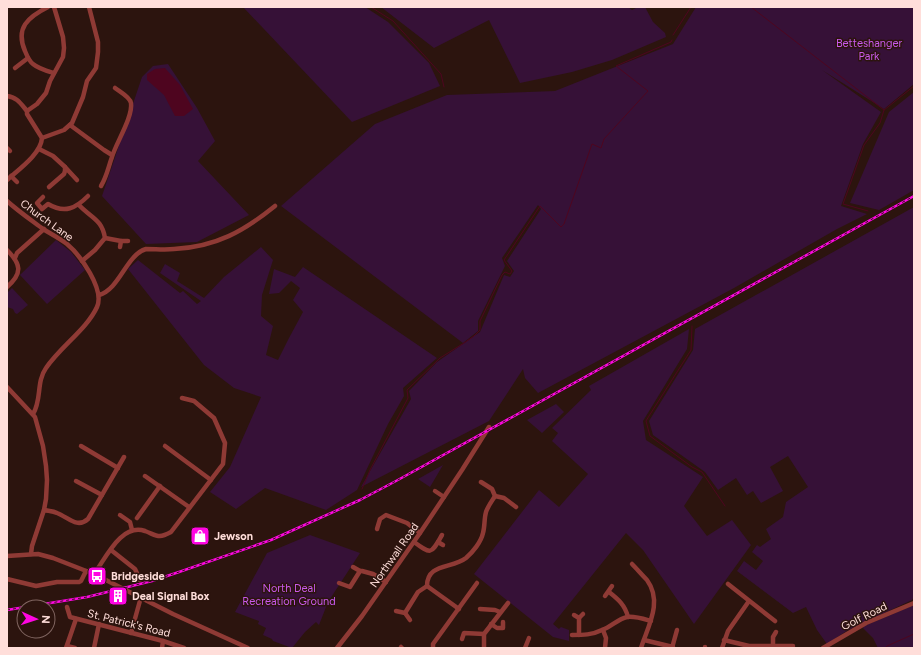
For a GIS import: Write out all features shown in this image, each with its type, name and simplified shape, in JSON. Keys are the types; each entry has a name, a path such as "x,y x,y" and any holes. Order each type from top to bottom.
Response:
{"street":[{"path":"48,7 26,23 21,32 21,42 28,58 34,65 54,73"},
{"path":"27,111 38,104 46,92 63,57 64,48 54,7"},
{"path":"42,138 64,130 70,125 83,97 87,81 96,68 98,59 98,42 89,7"},
{"path":"15,68 28,58"},
{"path":"101,186 106,178 112,155 123,131 131,105 128,98 115,88"},
{"path":"7,96 13,97 27,111 27,114 42,138 39,149 7,180"},
{"path":"70,125 112,155"},
{"path":"39,149 53,156 77,180"},
{"path":"49,187 64,174 65,167"},
{"path":"11,176 17,182"},
{"path":"43,197 37,203 42,209 48,204 53,207 67,209 80,204 88,196"},
{"name":"Church Lane","path":"7,201 44,229 67,244 82,261 95,283 99,295"},
{"path":"80,204 86,213 99,222 104,231 105,238 95,250 82,261"},
{"path":"32,414 37,407 40,385 45,370 58,352 88,321 98,306 99,295 108,291 132,260 142,250 196,247 230,236 248,226 275,206"},
{"path":"15,258 17,253 44,229"},
{"path":"105,238 128,241"},
{"path":"120,247 121,241"},
{"path":"7,250 15,258 18,272 16,278 7,287"},
{"path":"7,387 32,414 37,424 43,446 46,466 47,491 44,510 32,546 31,554"},
{"path":"94,574 121,537 129,531 144,531 163,537 172,532 223,464 225,443 214,418 194,401 182,398"},
{"name":"Northwall Road","path":"337,648 362,616 414,542 489,427"},
{"path":"81,446 118,468"},
{"path":"164,446 211,480"},
{"path":"44,510 56,512 78,524 81,524 88,519 124,457"},
{"path":"462,470 467,474"},
{"path":"145,476 190,507"},
{"path":"76,481 80,486 102,495"},
{"path":"483,485 492,489 495,496"},
{"path":"137,518 160,486"},
{"path":"435,491 444,497"},
{"path":"495,496 504,498 514,503"},
{"path":"405,613 418,592 427,586 428,577 439,568 459,562 466,558 480,542 486,532 486,513 488,505 495,496"},
{"path":"120,515 130,522 132,530"},
{"path":"377,529 380,519 386,515 407,523 420,533"},
{"path":"414,542 429,552 442,535"},
{"path":"438,542 443,545"},
{"path":"111,550 135,569 140,580"},
{"path":"7,556 31,554 45,555 94,574 173,614 248,648"},
{"path":"632,564 648,581 652,592 654,611 652,621 641,648"},
{"path":"353,567 360,571 374,574 386,582"},
{"path":"7,579 30,586 43,586 57,582 79,582 84,577 86,571"},
{"path":"340,583 350,588 360,571"},
{"path":"433,648 433,644 477,583"},
{"path":"728,584 749,601 772,614 775,621"},
{"path":"427,586 459,609"},
{"path":"612,586 607,594 622,603 628,617"},
{"path":"131,634 141,597"},
{"path":"722,648 728,631 749,601"},
{"path":"484,648 484,634 508,603"},
{"name":"Golf Road","path":"823,648 866,623 914,603"},
{"name":"St. Patrick's Road","path":"66,607 70,617 131,634 163,641 184,648"},
{"path":"480,609 495,610 500,612"},
{"path":"396,611 405,613 410,620"},
{"path":"579,635 579,618 583,614"},
{"path":"574,615 579,618"},
{"path":"572,635 588,635 603,630 621,619 628,617 652,621"},
{"path":"75,648 66,647 76,619"},
{"path":"491,624 497,628 503,628 502,622"},
{"path":"94,648 99,624"},
{"path":"603,630 606,638 605,648"},
{"path":"644,640 672,647 678,636 677,630"},
{"path":"773,646 773,637 776,632"},
{"path":"462,639 464,633 484,634"},
{"path":"524,648 529,638"},
{"path":"724,640 745,645 793,646"},
{"path":"162,648 163,641"}],"green space":[{"path":"243,7 365,7 388,22 429,63 440,86 352,122"},
{"path":"381,7 628,7 632,10 638,7 645,7 653,22 665,33 666,37 612,60 572,72 520,83 489,20 434,48"},
{"name":"Betteshanger Park","path":"696,7 914,7 914,84 884,109 822,70 881,112 863,144 841,206 867,214 837,229 734,288 538,393 525,378 523,369 489,421 361,487 411,399 409,391 437,362 480,332 504,275 510,277 514,271 507,261 541,209 538,205 502,258 505,266 478,321 478,331 463,343 281,206 375,124 447,95 555,91 673,44"},
{"path":"168,64 197,108 215,141 198,161 249,215 197,242 146,244 102,196 142,77 153,66"},
{"path":"914,92 914,190 879,210 850,203 889,112"},
{"path":"914,207 914,597 912,600 848,630 827,644 817,630 806,607 793,613 737,571 744,561 756,570 763,561 752,552 757,545 760,547 771,539 766,529 783,517 786,502 808,487 788,456 770,467 783,491 761,503 753,491 747,495 736,478 718,490 705,472 653,435 649,421 693,350 695,329"},
{"path":"56,240 71,252 85,270 47,304 20,275"},
{"path":"261,247 273,260 262,295 261,316 273,326 266,355 278,360 303,312 293,300 300,288 291,281 279,293 269,294 274,269 295,277 303,267 437,358 403,388 404,396 388,424 357,490 326,510 265,488 236,509 210,492 230,467 261,397 234,388 204,365 128,269 138,260 180,293 183,291 197,304 201,301 160,273 165,264 180,273 177,281 204,298 224,277"},
{"path":"12,288 28,305 17,314 13,309 7,307 7,293"},
{"path":"689,329 687,349 643,421 646,440 703,477 684,506 707,536 732,520 751,545 694,624 643,550 626,533 553,624 559,629 561,627 569,630 569,641 553,637 474,574 539,490 559,507 588,474 552,441 558,433 552,428 591,390 589,386"},
{"path":"556,404 564,412 542,433 527,420"},
{"path":"443,465 430,487 418,479"},
{"name":"North Deal Recreation Ground","path":"310,535 360,553 328,602 319,625 316,622 305,632 292,648 273,641 272,639 263,635 266,628 258,624 259,621 235,612 267,553"},
{"path":"914,605 914,648 878,648 873,638 863,628 864,626"}],"shaded area":[{"path":"165,68 180,85 193,109 184,116 175,116 164,95 147,80 147,74 155,69"}],"waterway":[{"path":"371,7 393,21 441,74 444,87"},
{"path":"673,35 691,7"},
{"path":"751,7 884,110"},
{"path":"362,489 370,470 408,398 407,390 440,358 464,343 480,330 480,321 502,275 505,272 510,274 512,271 504,260 540,206 561,227 564,224 592,144 601,148 604,139 648,91 616,66 671,42 672,40"},
{"path":"868,211 843,204 864,145 880,123 884,110 914,86"},
{"path":"692,326 691,350 646,421 650,436 692,467 702,472 725,506"},
{"path":"885,648 914,634"}],"railway":[{"path":"7,610 87,597 152,581 271,540 360,500 914,196"}],"place":[{"name":"Jewson","path":"200,536"},
{"name":"Bridgeside","path":"97,576"},
{"name":"Deal Signal Box","path":"118,596"}]}
